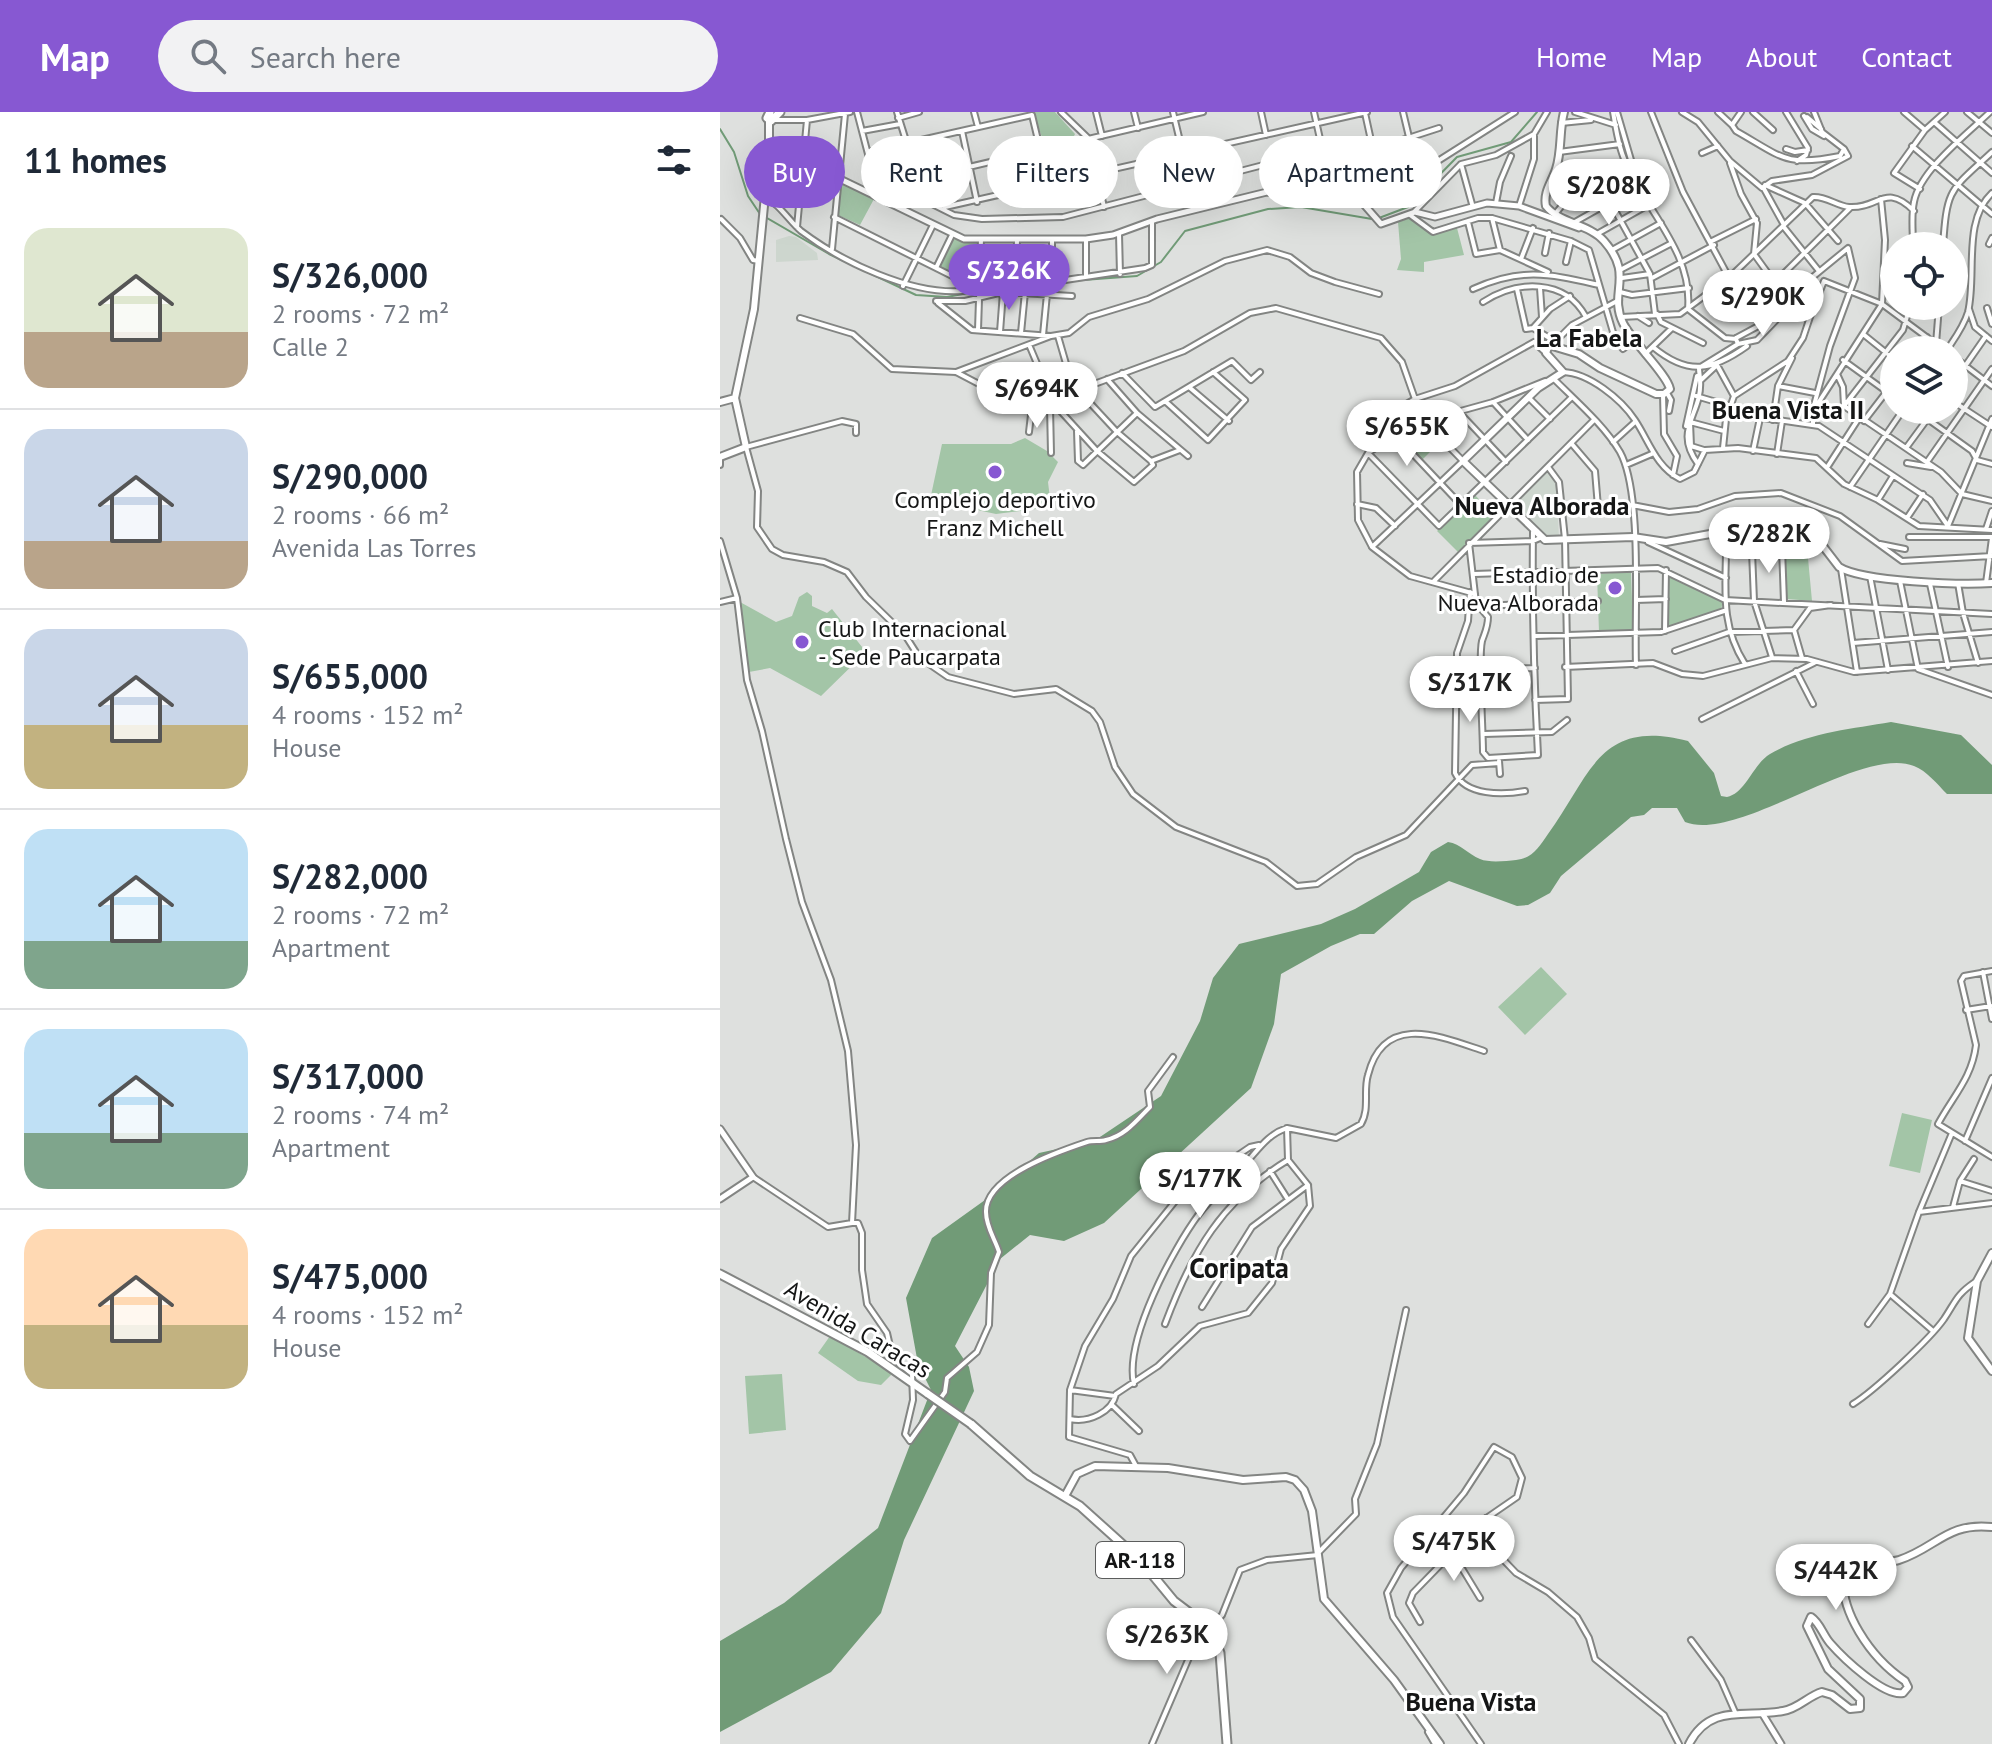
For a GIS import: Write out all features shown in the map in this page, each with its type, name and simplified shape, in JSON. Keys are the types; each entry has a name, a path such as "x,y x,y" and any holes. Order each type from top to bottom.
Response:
{"main road":[{"path":"1564,112 1559,152 1545,203 1555,214 1594,232 1612,250 1622,274 1619,296 1621,317 1644,356 1669,384 1665,394 1620,378 1579,354 1552,345 1546,348 1546,353 1563,372 1529,398 1463,461 1533,532 1536,540 1695,538 1755,517 1779,517 1812,531 1841,569 1870,576 1989,583"},
{"path":"769,136 773,115"},
{"path":"720,457 746,447 735,398 749,343 763,208"},
{"path":"720,402 735,398"},
{"path":"1992,1253 1977,1281 1968,1338 1992,1371"},
{"name":"Avenida Caracas","path":"720,1274 868,1352 971,1424 1030,1476 1065,1496"},
{"path":"1065,1496 1077,1474 1087,1468 1136,1466 1243,1480 1293,1479 1305,1492 1320,1553 1321,1593 1329,1607 1394,1680 1438,1744"},
{"name":"AR-118","path":"1065,1496 1123,1543 1174,1601 1211,1629"},
{"path":"1689,1744 1713,1717 1735,1712 1790,1710 1822,1692 1832,1695 1850,1709 1860,1708 1860,1699 1828,1669 1807,1626 1811,1617 1827,1640 1857,1668 1890,1694 1903,1693 1908,1687 1905,1681 1872,1654 1862,1639 1843,1585 1844,1567 1855,1560 1897,1561 1952,1530 1972,1525 1992,1527"},
{"path":"1211,1629 1220,1653 1227,1744"}],"street":[{"path":"857,112 863,136"},
{"path":"904,136 898,115 919,112"},
{"path":"974,112 978,127"},
{"path":"1061,112 1086,136"},
{"path":"1096,112 1102,136 1203,112"},
{"path":"1134,112 1138,128"},
{"path":"1173,112 1179,136"},
{"path":"1261,112 1266,135"},
{"path":"1314,112 1320,136"},
{"path":"1243,140 1366,112 1371,136"},
{"path":"1403,112 1409,136"},
{"path":"1243,171 1271,163 1320,174 1404,175 1430,166 1515,112"},
{"path":"845,181 952,235 981,239 1086,239 1119,234 1152,221 1267,192 1360,200 1375,219 1389,223 1413,213 1461,164 1496,155 1534,134 1547,112"},
{"path":"1575,112 1616,125"},
{"path":"1615,112 1627,169 1636,179"},
{"path":"1615,112 1639,186 1682,262 1689,288 1688,309"},
{"path":"1651,112 1683,192 1746,305 1780,315"},
{"path":"1682,112 1698,122 1730,161 1763,187 1805,203 1838,241"},
{"path":"1718,112 1732,125 1794,162 1840,156 1844,149"},
{"path":"1732,125 1741,112"},
{"path":"1753,112 1773,130"},
{"path":"1786,112 1808,150"},
{"path":"1822,112 1815,113 1826,136"},
{"path":"1904,112 1925,130"},
{"path":"1920,189 1894,173 1925,130 1945,112"},
{"path":"1967,112 1992,133"},
{"path":"1913,232 1914,201 1935,165 1990,112"},
{"path":"773,115 807,120 847,113 844,136"},
{"path":"941,136 1017,115 1032,115 1037,136"},
{"path":"1763,187 1820,171 1848,156 1844,149 1812,129 1804,116 1821,129"},
{"path":"806,136 807,120"},
{"path":"1561,123 1594,120"},
{"path":"1934,122 1992,173"},
{"path":"862,131 900,124"},
{"path":"1415,136 1439,128"},
{"path":"962,131 963,136"},
{"path":"1519,206 1534,159 1534,134"},
{"path":"1559,152 1620,144"},
{"path":"1702,153 1718,146"},
{"path":"1912,146 1992,214"},
{"path":"1786,149 1795,152 1808,150"},
{"path":"1794,162 1806,155 1808,150"},
{"path":"1944,232 1947,200 1958,183 1992,152"},
{"path":"1496,203 1500,182 1511,156"},
{"path":"1730,161 1741,194 1756,218 1754,254 1775,283"},
{"path":"1461,164 1472,204"},
{"path":"1551,180 1596,176 1627,169"},
{"path":"1555,214 1565,202 1627,169"},
{"path":"971,172 977,202"},
{"path":"1596,176 1651,276 1656,314 1661,322 1703,343"},
{"path":"1575,222 1639,186"},
{"path":"1763,187 1784,226 1819,272"},
{"path":"1992,193 1981,203 1972,249 1969,308 1975,327 1992,341"},
{"path":"1621,317 1680,314 1730,277 1805,203 1818,196 1850,208"},
{"path":"1754,303 1850,208 1881,199 1901,199 1914,211"},
{"path":"1881,199 1884,232"},
{"path":"971,203 987,200"},
{"path":"1413,213 1435,217 1472,204 1496,203 1519,206 1594,232 1650,204"},
{"path":"776,208 797,227 832,249 903,286 946,293 963,291 966,283"},
{"path":"797,227 799,208"},
{"path":"832,249 835,208"},
{"path":"943,208 954,215 982,219 1063,217 1100,208"},
{"path":"1413,213 1433,232 1492,218 1571,241 1592,254 1619,346 1623,349 1633,340"},
{"path":"834,217 966,283 981,285 1052,282 1120,274 1152,265 1152,221"},
{"path":"1492,218 1500,250"},
{"path":"1622,274 1651,276 1682,262 1756,218"},
{"path":"721,219 740,238 753,260 759,261"},
{"path":"1468,222 1476,254 1500,250 1550,273 1599,285"},
{"path":"1612,250 1661,223"},
{"path":"903,286 933,225"},
{"path":"1521,259 1533,228"},
{"path":"1545,253 1549,233"},
{"path":"1119,234 1120,274"},
{"path":"936,268 952,235"},
{"path":"1989,244 1992,238"},
{"path":"978,330 981,239"},
{"path":"1016,283 1017,239"},
{"path":"1052,239 1052,282"},
{"path":"1086,239 1086,277"},
{"path":"1566,262 1571,241"},
{"path":"1622,274 1642,258 1672,243"},
{"path":"1781,303 1848,248 1855,278 1815,393 1813,425"},
{"path":"1072,296 1003,292 936,301 971,329 1058,336 1069,333 1089,317 1148,299 1218,263 1267,250 1290,257 1311,273 1379,294"},
{"path":"1473,289 1503,278 1550,273"},
{"path":"1773,420 1778,386 1788,373 1792,356 1824,281 1880,303"},
{"path":"1540,287 1542,317"},
{"path":"1483,302 1517,289 1553,288 1570,296 1586,317"},
{"path":"1391,413 1415,399 1455,386 1534,342 1552,345 1586,317 1619,296 1689,288"},
{"path":"1517,289 1526,329 1533,328 1551,339 1552,345"},
{"path":"1000,332 1003,292"},
{"path":"1021,334 1025,292"},
{"path":"1043,335 1047,293"},
{"path":"1533,328 1542,317 1570,296"},
{"path":"1746,305 1804,299 1812,311"},
{"path":"1813,411 1843,360 1880,307"},
{"path":"1029,432 1031,415 1078,390 1184,351 1250,313 1276,308 1381,338 1402,362 1415,399"},
{"path":"1954,336 1969,308"},
{"path":"1987,308 1992,324"},
{"path":"1688,309 1725,338 1749,344"},
{"path":"1698,464 1691,454 1686,433 1699,371 1726,353 1759,323 1780,315"},
{"path":"1686,433 1701,380 1777,322 1780,315"},
{"path":"1638,316 1649,323"},
{"path":"800,318 853,334 892,369 956,372 1030,347 1051,336"},
{"path":"1905,320 1926,336"},
{"path":"1898,336 1908,322"},
{"path":"1644,356 1672,328"},
{"path":"1863,334 1880,347"},
{"path":"956,372 998,394 1033,391 1070,372 1058,336"},
{"path":"1968,362 1986,336"},
{"path":"1725,338 1726,353"},
{"path":"1534,342 1546,353"},
{"path":"1030,347 1046,385"},
{"path":"1653,347 1668,359 1699,371 1717,365"},
{"path":"1723,448 1724,431 1734,396 1792,356"},
{"path":"1844,406 1880,359"},
{"path":"1843,360 1880,388"},
{"path":"1122,373 1155,407 1232,361 1251,380 1260,372"},
{"path":"1717,365 1734,396"},
{"path":"1968,368 1992,386"},
{"path":"1968,404 1992,369"},
{"path":"1699,371 1701,380"},
{"path":"1165,401 1208,440 1229,421 1245,400 1213,372"},
{"path":"1563,372 1592,383 1618,402 1636,421 1662,468 1673,475 1685,478 1694,472 1705,450"},
{"path":"1837,374 1843,387 1844,406 1927,462 1960,488 1962,494"},
{"path":"1107,379 1137,413 1188,456"},
{"path":"1473,593 1402,572 1372,547 1358,520 1357,472 1368,453 1394,434 1424,421 1493,402 1551,379 1594,420 1613,442 1626,465 1632,505 1636,665"},
{"path":"1778,386 1815,393"},
{"path":"1189,387 1229,421"},
{"path":"1033,391 1134,482 1153,465 1151,461 1117,432 1078,390"},
{"path":"1665,394 1671,400 1669,411"},
{"path":"1665,394 1664,434 1677,456 1673,475"},
{"path":"1696,396 1729,410 1760,418 1813,425 1844,441 1923,494 1935,505 1948,526"},
{"path":"1368,453 1439,526 1572,397"},
{"path":"1529,398 1550,419"},
{"path":"1827,467 1844,441 1880,399"},
{"path":"1493,402 1528,440"},
{"path":"1051,453 1052,405"},
{"path":"1459,412 1506,462"},
{"path":"1077,430 1079,464 1083,465 1137,413"},
{"path":"1968,413 1991,427"},
{"path":"1753,451 1760,418"},
{"path":"1948,526 1992,419"},
{"path":"1433,582 1594,420"},
{"path":"856,433 856,424 842,421 746,447 758,491 757,527 772,549 783,555 835,565 851,575 866,597 905,635 919,657 948,677 1014,694 1056,689 1092,711 1100,722 1120,777 1152,810 1191,834 1266,862 1301,887 1317,884 1356,857 1406,835 1472,765 1538,755 1535,700 1536,540 1469,543"},
{"path":"1372,547 1463,461 1424,421"},
{"path":"1613,442 1636,421"},
{"path":"1777,454 1782,421"},
{"path":"1690,422 1724,431"},
{"path":"1690,422 1691,446 1705,450 1723,448 1809,456 1827,467 1850,488 1878,500 1923,528 1948,526 1989,530 1992,511"},
{"path":"1850,488 1893,424"},
{"path":"1906,448 1923,424"},
{"path":"1934,424 1972,451 1977,460 1992,464"},
{"path":"1927,462 1954,424"},
{"path":"1394,434 1461,505"},
{"path":"1571,443 1595,471 1598,507"},
{"path":"1151,461 1180,450"},
{"path":"1626,465 1654,453"},
{"path":"720,457 720,465"},
{"path":"1907,463 1933,467"},
{"path":"1535,700 1568,699 1565,539 1559,482 1548,467"},
{"path":"1878,500 1893,476"},
{"path":"1561,508 1632,505 1653,511 1679,511 1698,509 1735,496 1781,493 1840,516 1902,561 1990,556"},
{"path":"1907,518 1923,494"},
{"path":"1962,494 1992,501"},
{"path":"1357,504 1376,508 1395,526"},
{"path":"1909,537 1992,538 1989,583"},
{"path":"1646,540 1726,578"},
{"path":"720,541 737,598 747,680 786,839 802,902 831,980 848,1051 856,1145 852,1223 828,1227 753,1177 720,1129"},
{"path":"1469,543 1474,574 1473,593 1457,653 1453,765 1458,779 1465,786 1485,791 1525,791"},
{"path":"1877,544 1905,549"},
{"path":"1745,664 1729,632 1724,611 1726,554 1782,548 1784,602"},
{"path":"1752,551 1754,601 1772,658"},
{"path":"1474,574 1635,568 1666,570 1725,600 1992,614"},
{"path":"1841,569 1857,672"},
{"path":"1665,631 1666,570"},
{"path":"1870,576 1888,670"},
{"path":"1900,578 1918,669"},
{"path":"1930,580 1948,667"},
{"path":"1958,583 1963,613 1978,663"},
{"path":"1473,593 1477,605 1488,617 1482,641 1484,755 1499,761"},
{"path":"720,602 737,598"},
{"path":"1636,600 1666,599"},
{"path":"1481,606 1598,601"},
{"path":"1794,630 1810,608 1832,605"},
{"path":"1536,636 1665,631 1724,611"},
{"path":"1675,651 1729,632 1794,630"},
{"path":"1794,630 1802,660"},
{"path":"1853,643 1992,632"},
{"path":"1565,667 1660,664 1682,674 1703,676 1772,658 1818,662 1857,672 1948,667 1992,661"},
{"path":"1702,719 1818,662"},
{"path":"1482,669 1535,668"},
{"path":"1918,669 1992,695"},
{"path":"1796,671 1813,704"},
{"path":"1484,734 1552,732 1567,720"},
{"path":"1499,761 1500,774"},
{"path":"1992,971 1964,976 1961,981 1976,1045 1975,1055 1962,1089 1938,1124 1992,1157"},
{"path":"1983,972 1992,1019"},
{"path":"1966,1010 1991,1006"},
{"path":"1134,1384 1133,1355 1143,1317 1178,1251 1211,1199 1261,1144 1287,1128 1336,1138 1361,1124 1365,1117 1366,1078 1371,1065 1390,1042 1408,1032 1420,1031 1484,1051"},
{"path":"912,1382 913,1400 905,1434 910,1441 945,1392 947,1378 977,1352 989,1325 991,1273 999,1252 991,1238 985,1209 992,1192 1056,1151 1088,1141 1106,1140 1134,1125 1150,1107 1148,1091 1173,1057"},
{"path":"1965,1141 1992,1078"},
{"path":"1070,1419 1091,1419 1112,1405 1116,1396 1200,1326 1248,1313 1254,1308 1272,1283 1281,1249 1310,1206 1308,1185 1288,1160 1287,1128"},
{"path":"1868,1324 1890,1294 1919,1212 1952,1133"},
{"path":"1136,1466 1130,1455 1070,1439 1070,1390 1085,1346 1113,1299 1131,1256 1167,1208 1211,1173 1250,1147 1261,1144"},
{"path":"1953,1208 1960,1181 1974,1159"},
{"path":"1165,1324 1212,1227 1238,1196 1288,1160"},
{"path":"1270,1171 1287,1198"},
{"path":"720,1199 753,1177"},
{"path":"1960,1181 1992,1191"},
{"path":"1202,1307 1252,1227 1308,1185"},
{"path":"1919,1212 1992,1203"},
{"name":"AR-118","path":"852,1223 858,1223 862,1233 862,1270 867,1304 887,1333 893,1359 911,1371 912,1382"},
{"path":"1853,1404 1933,1331 1956,1295 1977,1281"},
{"path":"1890,1294 1933,1331"},
{"path":"1152,1744 1194,1646 1222,1615 1240,1570 1267,1560 1320,1553 1356,1514 1356,1495 1382,1424 1406,1310"},
{"path":"1070,1390 1116,1396"},
{"path":"1112,1405 1139,1431"},
{"path":"1420,1622 1409,1603 1413,1593 1488,1517 1517,1497 1522,1486 1518,1465 1499,1448 1494,1447 1471,1484 1401,1568 1387,1593 1391,1614 1481,1744"},
{"path":"1488,1517 1492,1548 1516,1573 1548,1592 1577,1617 1589,1638 1595,1659 1664,1715 1679,1744"},
{"path":"1412,1557 1450,1533 1459,1544"},
{"path":"1452,1552 1480,1598"},
{"path":"1691,1640 1721,1680 1735,1712"},
{"path":"1762,1713 1781,1744"}],"shaded area":[{"path":"1033,112 1055,112 1075,134 1074,136 1042,136"},
{"path":"845,185 861,193 861,208 869,208 860,225 838,215 839,208 845,208"},
{"path":"1411,218 1430,233 1457,228 1464,255 1424,262 1424,272 1397,270 1401,259 1398,222"},
{"path":"796,237 817,253 818,260 776,262 776,240"},
{"path":"952,239 979,242 979,256 964,256 961,278 939,266"},
{"path":"1422,423 1440,442 1422,460 1397,434"},
{"name":"Complejo deportivo Franz Michell","path":"1025,438 1047,451 1058,462 1048,482 1051,507 996,514 930,500 942,444 1011,444"},
{"path":"1547,472 1556,482 1559,537 1542,537 1512,507"},
{"path":"1474,494 1495,516 1458,552 1437,531"},
{"path":"1784,551 1808,558 1812,601 1787,599"},
{"name":"Estadio de Nueva Alborada","path":"1631,572 1633,631 1599,632 1597,574"},
{"path":"1669,573 1723,601 1721,610 1667,628"},
{"name":"Club Internacional - Sede Paucarpata","path":"807,592 812,596 812,606 827,613 832,609 866,652 821,696 770,668 749,672 740,602 776,622 792,616 799,597"},
{"path":"1891,722 1961,735 1992,765 1992,794 1947,794 1919,768 1891,763 1832,780 1736,819 1708,825 1685,822 1677,808 1652,808 1644,815 1631,817 1561,876 1550,893 1528,905 1517,906 1449,881 1412,901 1374,934 1360,934 1331,946 1281,974 1274,1024 1251,1088 1104,1223 1064,1241 1030,1235 1000,1259 955,1346 969,1367 974,1391 904,1540 881,1613 831,1672 720,1732 720,1641 784,1603 878,1528 931,1390 918,1364 906,1298 932,1238 985,1200 1039,1153 1094,1141 1161,1096 1200,1021 1213,978 1239,944 1321,924 1355,909 1419,872 1431,852 1448,842 1484,860 1507,861 1527,857 1542,843 1601,757 1616,745 1635,738 1658,736 1688,741 1714,773 1721,796 1727,797 1739,790 1764,759 1784,747 1829,733"},
{"path":"1541,967 1567,994 1525,1035 1498,1007"},
{"path":"1902,1113 1932,1120 1920,1173 1889,1166"},
{"path":"830,1336 893,1373 881,1385 858,1381 818,1353"},
{"path":"782,1374 786,1430 749,1434 745,1376"}],"waterway":[{"path":"1379,218 1408,207 1457,157 1511,142 1537,112"},
{"path":"720,129 734,152 748,196 760,214 829,254 916,295 947,297 1004,286 1137,276 1161,262 1185,231 1268,209 1301,207 1372,219"}],"place":[{"name":"Complejo deportivo Franz Michell","path":"995,472"},
{"name":"Estadio de Nueva Alborada","path":"1615,588"},
{"name":"Club Internacional - Sede Paucarpata","path":"802,642"}],"district":[{"name":"La Fabela","path":"1589,337"},
{"name":"Buena Vista II","path":"1788,409"},
{"name":"Nueva Alborada","path":"1542,505"},
{"name":"Coripata","path":"1239,1267"},
{"name":"Buena Vista","path":"1471,1701"}]}
